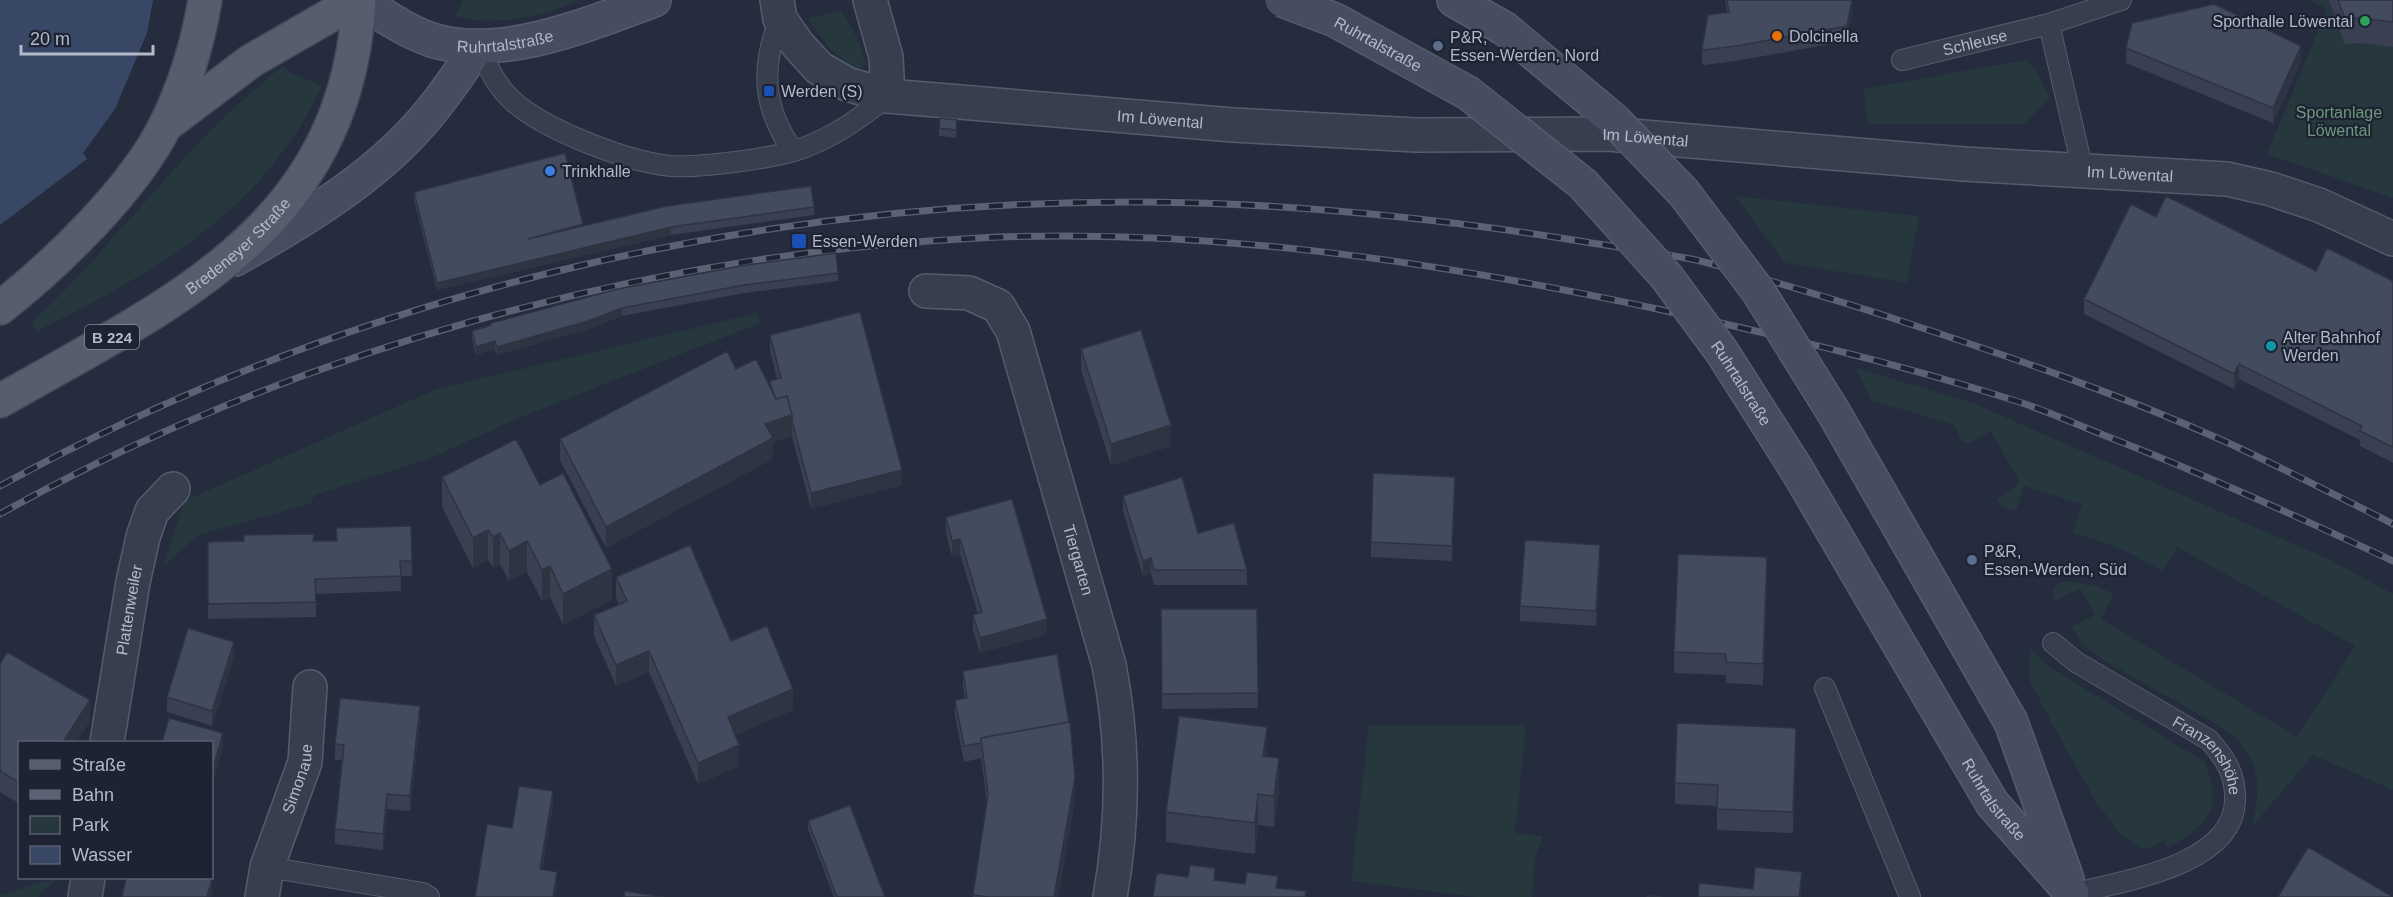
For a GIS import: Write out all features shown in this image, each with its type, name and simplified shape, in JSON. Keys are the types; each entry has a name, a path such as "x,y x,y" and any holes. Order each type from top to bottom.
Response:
{"main road":[{"path":"161,133 186,73 202,21 205,0"},
{"name":"Ruhrtalstraße","path":"362,6 432,40 453,45 478,46 516,42 555,34 654,0"},
{"name":"Ruhrtalstraße","path":"1282,0 1335,20 1468,93 1583,184 1666,276 1722,352 1797,470 1992,803 2070,896"},
{"name":"Ruhrtalstraße","path":"1454,0 1505,29 1605,112 1684,193 1758,291 1834,413 2011,722 2070,896"},
{"path":"0,308 54,260 106,206 161,133 251,61 362,6"},
{"name":"Bredeneyer Straße","path":"0,401 172,303 221,267 256,234 288,197 316,157 342,103 349,78 362,6"},
{"path":"221,267 275,237 328,201 406,139 446,93 478,46"}],"street":[{"path":"870,0 886,57 888,96"},
{"name":"Im Löwental","path":"779,10 798,45 819,68 848,84 888,96 1233,125 1416,135 1608,134 1965,164 2227,179 2271,189 2319,205 2393,239"},
{"name":"Tiergarten","path":"926,291 969,293 998,306 1017,342 1109,665 1119,717 1121,787 1118,852 1110,897"},
{"name":"Plattenweiler","path":"107,741 142,537 152,511 173,489"},
{"name":"Simonaue","path":"265,882 305,762 310,687"},
{"path":"85,897 88,879"}],"lane":[{"name":"Schleuse","path":"1902,60 2049,24 2121,0"},
{"path":"779,10 769,46 769,91 773,118 794,151"},
{"path":"2049,24 2083,171"},
{"path":"478,46 492,76 514,102 537,119 571,136 635,158 671,166 700,165 794,151 843,131 888,96"},
{"name":"Franzenshöhe","path":"2053,644 2076,662 2209,740 2226,759 2236,784 2235,815 2223,836 2201,853 2153,872 2070,896"},
{"path":"1825,688 1910,897"},
{"name":"Simonaue","path":"265,882 423,893 429,897"}],"green space":[{"path":"462,0 579,0 535,15 486,21 456,16"},
{"name":"Sportanlage Löwental","path":"2310,0 2393,0 2393,198 2267,154 2327,9"},
{"path":"841,11 858,39 866,65 856,71 828,47 808,18"},
{"path":"2026,60 2036,69 2050,98 2024,124 1868,124 1863,89"},
{"path":"283,66 289,72 322,86 298,130 270,169 237,203 164,261 81,309 37,331 31,323 95,259 215,127"},
{"path":"1735,196 1919,216 1907,283 1785,263"},
{"path":"757,313 760,323 516,419 429,459 315,495 310,504 198,535 163,567 184,501 437,389"},
{"path":"1856,368 1973,403 2330,560 2393,594 2393,790 2313,755 2251,828 2257,800 2256,774 2246,751 2237,740 2226,730 2105,661 2082,644 2072,627 2095,615 2080,588 2054,601 2054,590 2058,584 2066,581 2087,584 2114,594 2101,619 2297,737 2355,646 2177,547 2163,571 2121,549 2073,532 2082,504 2024,486 2017,508 2012,511 2000,505 1997,499 2020,483 1991,431 1970,443 1963,443 1954,425 1871,400"},
{"path":"2030,648 2051,668 2205,762 2210,779 2212,805 2203,823 2168,848 2164,841 2143,850 2120,834 2095,800 2030,681"},
{"path":"1369,725 1526,725 1515,833 1543,836 1535,858 1532,897 1475,897 1351,881"},
{"path":"56,879 38,897 0,897 0,895"}],"water":[{"path":"0,0 335,0 83,162 0,225"}],"pier":[{"path":"153,0 338,0 89,162 83,153 115,109 147,33"}],"building":[{"name":"Dolcinella","path":"1727,0 1852,0 1847,26 1704,50 1702,48 1708,15 1729,12"},
{"path":"2338,0 2393,0 2393,22 2361,18 2345,19"},
{"path":"2214,4 2301,46 2273,108 2126,48 2132,23"},
{"path":"940,118 957,120 956,130 939,128"},
{"path":"565,153 583,224 528,239 667,206 811,186 814,207 671,227 437,283 414,192"},
{"name":"Alter Bahnhof Werden","path":"2166,196 2316,271 2327,248 2393,281 2393,447 2360,431 2362,426 2239,364 2234,374 2084,299 2131,204 2156,217"},
{"path":"836,253 838,273 744,285 622,308 588,321 497,347 495,341 476,347 472,331 491,325 491,323 618,289 740,266"},
{"path":"860,312 902,470 811,493 787,396 776,399 770,381 781,378 770,335"},
{"path":"1141,330 1171,425 1111,444 1081,349"},
{"path":"727,351 736,369 756,359 776,399 787,396 792,415 765,424 773,438 606,527 560,439"},
{"path":"516,439 540,485 563,473 612,569 563,594 550,566 542,570 527,541 509,551 500,533 493,537 488,530 473,538 442,477"},
{"path":"1373,473 1455,477 1452,546 1371,542"},
{"path":"1182,477 1198,533 1234,523 1247,570 1154,570 1151,558 1143,561 1123,496"},
{"path":"1012,499 1047,619 980,638 973,615 982,612 960,539 952,541 946,517"},
{"path":"411,526 412,561 400,561 401,576 315,579 316,602 208,604 208,542 244,541 244,535 314,534 313,541 337,541 336,528"},
{"path":"1525,540 1600,545 1596,611 1520,606"},
{"path":"690,545 731,641 767,626 793,689 728,717 739,745 698,763 649,651 616,665 594,615 627,601 616,577"},
{"path":"1678,554 1767,557 1763,664 1726,662 1726,654 1674,652"},
{"path":"1161,609 1257,609 1258,693 1162,694"},
{"path":"188,628 234,642 212,711 167,697"},
{"path":"7,652 90,700 64,741 18,741 18,782 0,771 0,664"},
{"path":"1057,654 1069,722 981,738 981,743 964,746 955,700 967,698 963,671"},
{"path":"340,698 420,706 410,796 387,794 383,834 335,829 344,745 335,744"},
{"path":"1179,716 1267,727 1263,756 1279,758 1274,796 1258,794 1255,823 1166,812"},
{"path":"169,718 223,733 213,768 213,741 162,741"},
{"path":"1070,722 1075,778 1054,897 973,895 988,794 981,738"},
{"path":"1677,723 1796,728 1793,812 1717,809 1718,785 1675,783"},
{"path":"519,786 553,791 540,869 557,872 553,897 475,897 487,824 512,828"},
{"path":"850,805 885,897 837,897 808,821"},
{"path":"2308,847 2393,897 2278,897"},
{"path":"1190,865 1215,868 1214,880 1245,884 1247,872 1278,876 1276,888 1306,891 1305,897 1153,897 1158,873 1188,877"},
{"path":"1755,867 1802,872 1799,897 1698,897 1699,883 1753,889"},
{"path":"126,879 212,879 207,897 122,897"},
{"path":"625,891 664,897 624,897"}],"railway":[{"path":"0,486 133,419 269,361 410,312 554,272 699,241 847,219 995,206 1143,202 1303,208 1409,218 1567,239 1710,263 1889,317 2107,393 2224,441 2393,524"},
{"path":"0,514 112,456 229,404 350,359 474,321 600,289 726,265 853,248 979,238 1065,236 1237,243 1408,263 1578,293 1795,340 1926,374 2037,408 2143,450 2393,561"}],"place":[{"name":"Sporthalle Löwental","path":"2365,21"},
{"name":"Dolcinella","path":"1777,36"},
{"name":"P&R, Essen-Werden, Nord","path":"1438,46"},
{"name":"Werden (S)","path":"769,91"},
{"name":"Trinkhalle","path":"550,171"},
{"name":"Essen-Werden","path":"799,241"},
{"name":"Alter Bahnhof Werden","path":"2271,346"},
{"name":"P&R, Essen-Werden, Süd","path":"1972,560"}]}
